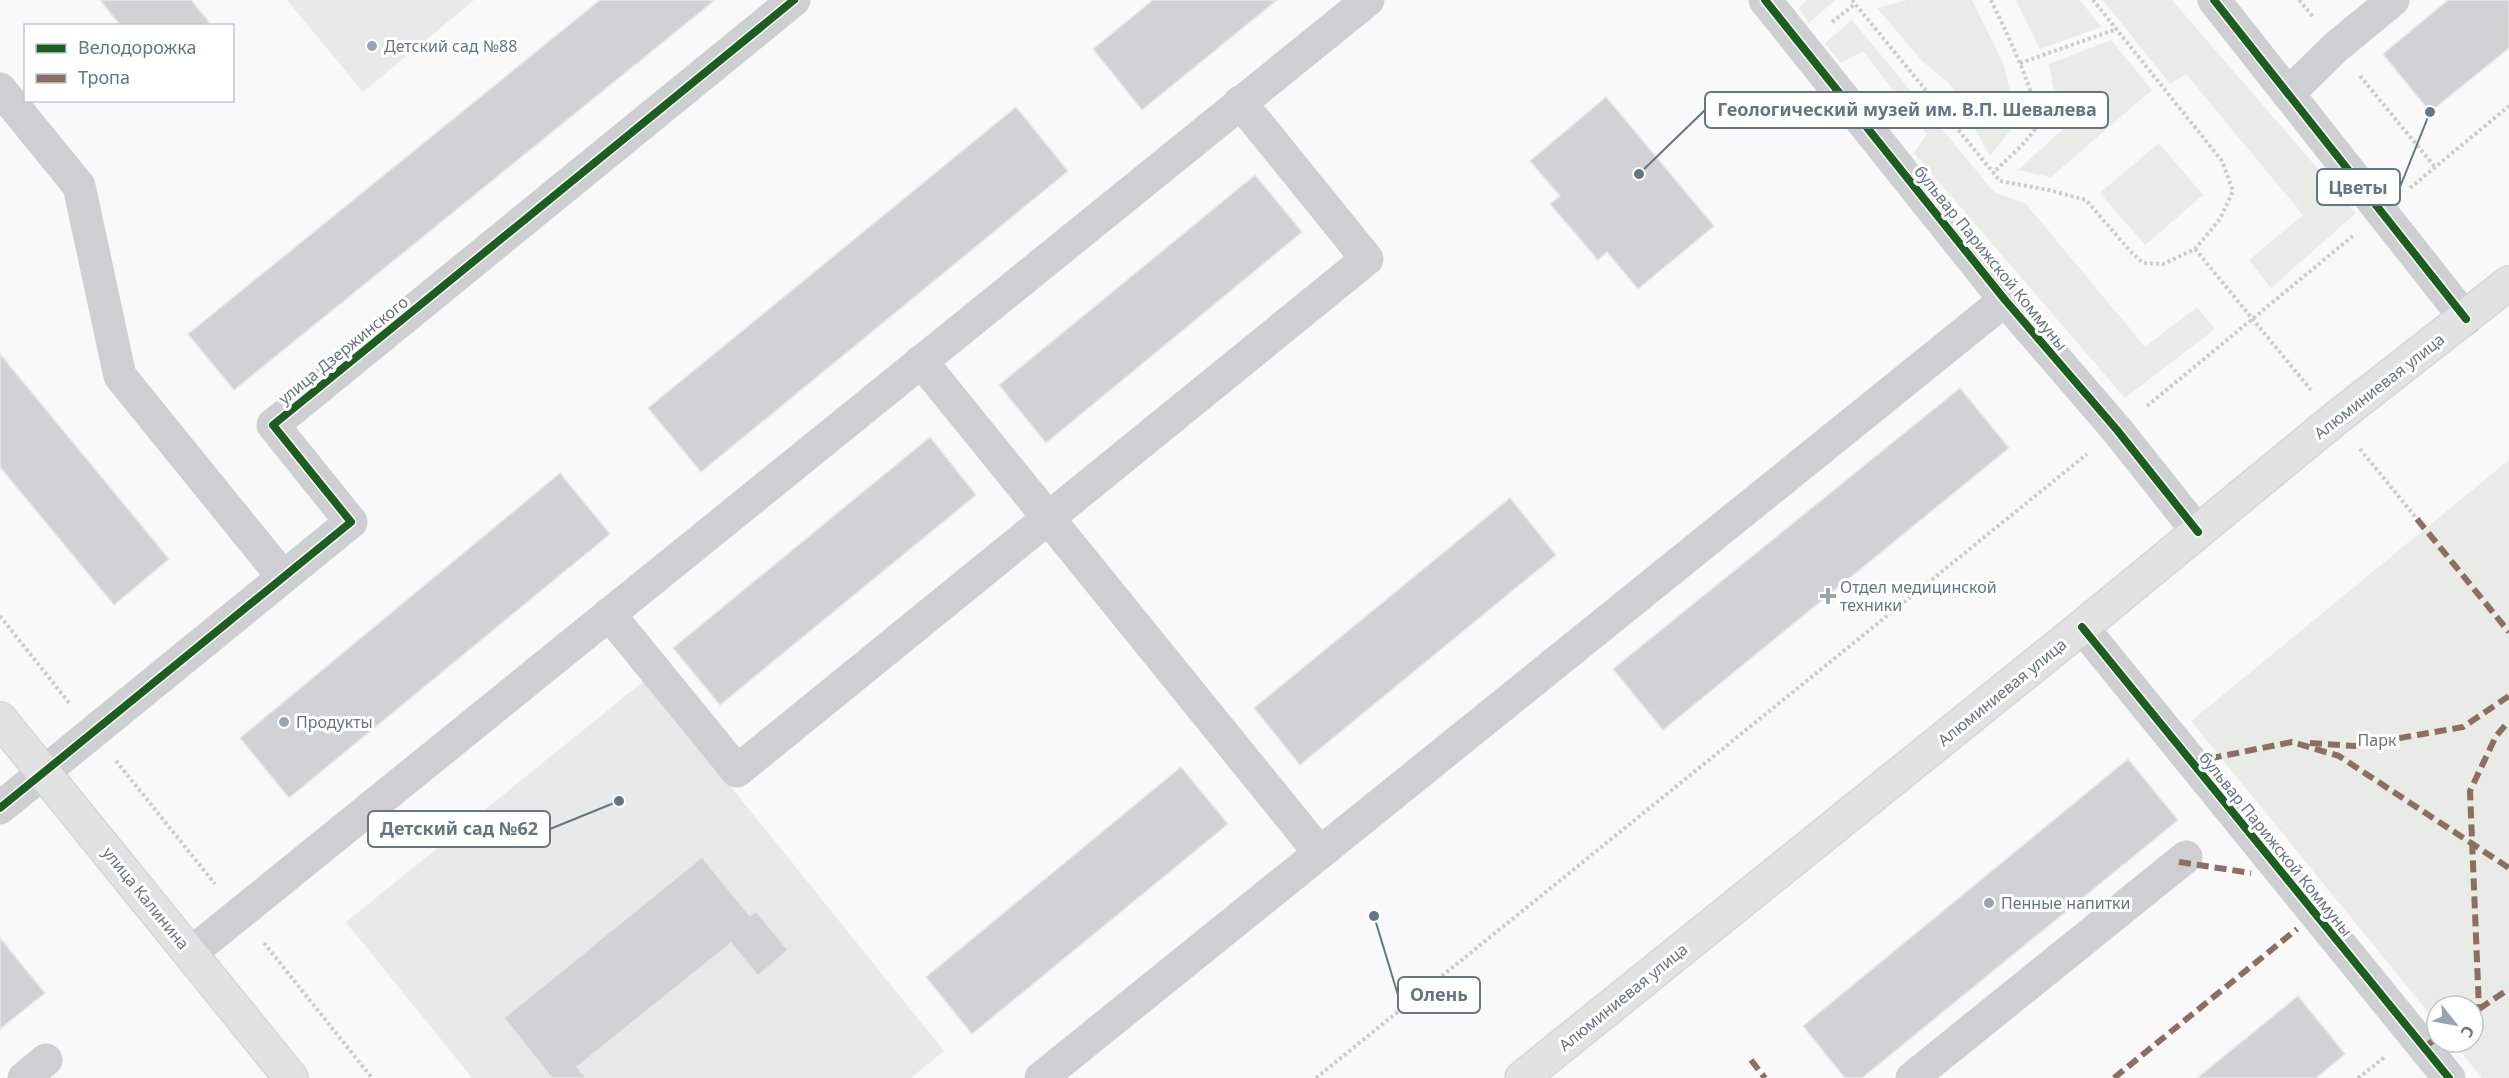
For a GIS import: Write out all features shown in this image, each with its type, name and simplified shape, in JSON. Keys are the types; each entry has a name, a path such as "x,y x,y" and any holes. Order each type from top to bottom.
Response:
{"main road":[{"name":"Алюминиевая улица","path":"1522,1078 2082,627 2335,419 2466,319 2509,283"},
{"name":"улица Калинина","path":"0,719 291,1078"}],"street":[{"name":"улица Дзержинского","path":"0,808 351,522 273,425 794,0"},
{"path":"191,953 1368,0"},
{"name":"бульвар Парижской Коммуны","path":"1765,0 2006,300 2117,430 2198,532"},
{"path":"2214,0 2466,319"},
{"path":"2289,93 2336,47 2393,0"},
{"path":"0,89 79,186 120,376 283,577"},
{"path":"609,614 737,771 1367,259 1240,102"},
{"path":"1041,1078 2006,300"},
{"path":"921,361 1319,852"},
{"name":"бульвар Парижской Коммуны","path":"2082,627 2450,1078"},
{"path":"1912,1078 2186,857"}],"path":[{"path":"1852,0 2000,181 2086,200 2143,263 2163,264 2195,249 2220,219 2233,191 2222,161 2093,0"},
{"path":"1990,0 2020,63 2038,117 2035,129 1993,173"},
{"path":"2299,0 2435,167"},
{"path":"2020,63 2117,29"},
{"path":"1316,1078 2117,430 2509,106"},
{"path":"2195,249 2417,519"},
{"path":"0,616 372,1078"},
{"path":"2358,1078 2386,1057"}],"shaded area":[{"name":"Детский сад №88","path":"287,0 474,0 363,92"},
{"path":"645,680 944,1051 911,1078 472,1078 346,922"}],"green space":[{"path":"1807,0 1835,0 1809,23 1799,8"},
{"path":"1908,0 1972,0 2004,65 2017,122 1990,156 1950,84 1922,61 1877,8"},
{"path":"2016,0 2080,0 2101,27 2040,49"},
{"path":"2103,0 2172,0 2356,213 2271,288 2249,260 2303,215 2186,74 2170,84"},
{"path":"1852,20 1994,192 2026,204 2145,347 2197,307 2215,329 2125,398 1914,153 1927,134 1863,51 1841,63 1825,43"},
{"path":"2111,40 2152,90 2051,177 2018,170 2061,131 2049,64"},
{"path":"2159,143 2203,195 2145,245 2100,193"},
{"name":"Парк","path":"2509,460 2509,1078 2482,1078 2463,1054 2485,1054 2485,994 2425,994 2425,1008 2191,721"}],"building":[{"path":"100,0 191,0 209,22 206,24 119,24"},
{"path":"600,0 715,0 234,390 188,334"},
{"path":"1153,0 1277,0 1142,110 1093,49"},
{"path":"2448,0 2509,0 2509,48 2430,112 2383,54"},
{"path":"1606,97 1714,226 1638,289 1607,252 1598,260 1550,204 1560,196 1530,161"},
{"path":"1016,107 1068,171 701,472 648,408"},
{"path":"1255,175 1302,232 1046,443 999,385"},
{"path":"0,354 169,559 114,605 0,467"},
{"path":"1960,388 2009,448 1663,730 1613,669"},
{"path":"930,437 976,495 720,705 673,648"},
{"path":"560,473 610,534 289,798 240,738"},
{"path":"1510,498 1556,555 1300,765 1254,708"},
{"path":"2128,759 2178,820 1862,1078 1845,1078 1803,1026"},
{"path":"1181,767 1228,824 972,1034 926,977"},
{"path":"702,857 750,916 756,911 788,950 758,976 731,943 577,1067 586,1078 552,1078 504,1018"},
{"path":"0,938 45,993 0,1029"},
{"path":"2298,996 2345,1054 2316,1078 2197,1078"}],"marked path":[{"path":"2417,519 2509,632"},
{"path":"2310,743 2354,746 2463,727 2509,696"},
{"path":"2478,994 2470,791 2496,736 2509,721"},
{"path":"2192,762 2292,742 2339,756 2509,868"},
{"path":"2179,862 2251,873"},
{"path":"2114,1078 2297,929"},
{"path":"2485,1005 2509,989"},
{"path":"1751,1060 1765,1078"}],"cycle path":[{"path":"0,808 351,522 273,425 794,0"},
{"path":"1765,0 2005,300 2117,430 2198,532"},
{"path":"2214,0 2466,319"},
{"path":"2082,627 2449,1078"}],"place":[{"name":"Детский сад №88","path":"372,46"},
{"name":"Цветы","path":"2430,112"},
{"name":"Геологический музей им. В.П. Шевалева","path":"1639,174"},
{"name":"Отдел медицинской техники","path":"1828,596"},
{"name":"Продукты","path":"284,722"},
{"name":"Детский сад №62","path":"619,801"},
{"name":"Пенные напитки","path":"1989,903"},
{"name":"Олень","path":"1374,916"}]}
